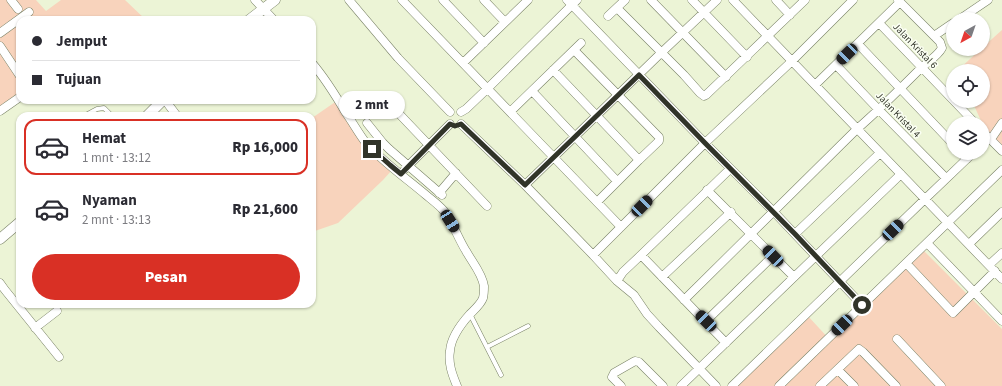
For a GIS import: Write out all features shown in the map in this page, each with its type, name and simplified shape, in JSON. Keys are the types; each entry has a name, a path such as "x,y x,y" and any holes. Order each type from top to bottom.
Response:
{"street":[{"path":"11,0 18,9"},
{"path":"255,0 270,16"},
{"path":"254,16 275,0"},
{"path":"349,0 398,58 450,112"},
{"path":"402,0 621,227"},
{"path":"444,0 484,43"},
{"path":"484,0 505,22"},
{"path":"463,63 527,0"},
{"path":"608,16 625,0"},
{"path":"651,0 726,77"},
{"path":"692,0 747,57"},
{"path":"525,185 717,0"},
{"path":"733,0 1002,279"},
{"path":"776,0 790,15"},
{"path":"617,8 704,96 726,77 805,0"},
{"path":"592,255 853,0"},
{"path":"970,12 988,0"},
{"path":"684,300 857,129 879,110 942,48 940,42 899,1 858,44 815,85"},
{"path":"450,112 458,110 461,112 466,109 572,2 639,75 774,212 862,305"},
{"path":"23,16 29,12"},
{"path":"0,33 16,21"},
{"name":"Jalan Kristal 6","path":"879,23 946,94"},
{"path":"934,36 946,28"},
{"path":"510,112 581,43"},
{"path":"858,44 946,137"},
{"path":"0,46 16,70"},
{"path":"574,50 659,137 659,141 598,202"},
{"name":"Jalan Kristal 4","path":"836,65 946,178"},
{"path":"316,68 366,143 378,155 437,204 444,212 456,230 467,253 475,264 483,283 483,299 461,325 450,345 450,369 457,386"},
{"path":"553,70 639,160"},
{"path":"532,91 618,181"},
{"path":"384,98 487,206"},
{"path":"0,111 16,100"},
{"path":"150,112 160,104"},
{"path":"167,104 174,112"},
{"name":"Jalan Kristal 6","path":"960,108 968,116"},
{"path":"450,112 448,118 450,124"},
{"path":"450,124 455,126 463,122 464,118 461,112"},
{"path":"367,123 383,143 440,194 456,173"},
{"path":"990,134 1002,123"},
{"path":"401,174 408,165 450,124"},
{"path":"461,124 525,185 617,281 634,296 647,314 716,386"},
{"path":"990,141 1002,151"},
{"path":"795,234 880,153"},
{"path":"732,386 925,199 962,160"},
{"path":"617,281 623,272 730,169"},
{"path":"779,386 1002,170"},
{"path":"681,386 901,174"},
{"path":"707,190 731,212 794,278"},
{"path":"662,278 731,212"},
{"path":"969,244 1002,212"},
{"path":"0,239 16,225"},
{"path":"927,243 1002,322"},
{"path":"906,263 953,313 974,292 1002,253"},
{"path":"641,255 726,343"},
{"path":"706,321 773,256"},
{"path":"0,283 16,304"},
{"path":"19,308 59,357"},
{"path":"35,328 58,311"},
{"path":"897,339 940,386"},
{"path":"820,386 859,349 896,386"},
{"path":"621,386 612,376 635,361 640,363 663,386"},
{"path":"838,370 854,386"}],"lane":[{"path":"91,112 104,108 108,112"},
{"path":"470,314 501,375"},
{"path":"487,347 528,326"}],"shaded area":[{"path":"0,0 36,0 46,11 61,0 125,0 142,16 16,16 16,100 0,114"},
{"path":"1002,30 1002,151 990,138 990,116 979,116 975,108 990,108 990,64 965,64 973,56 990,56 990,41"},
{"path":"341,98 370,144 392,170 338,223 316,231 316,115"},
{"path":"924,251 1002,329 1002,386 733,386 807,315 831,341"}],"route":[{"path":"372,149 401,174 408,165 450,124 452,126 458,126 461,124 525,185 639,75 774,212 862,305"}]}
